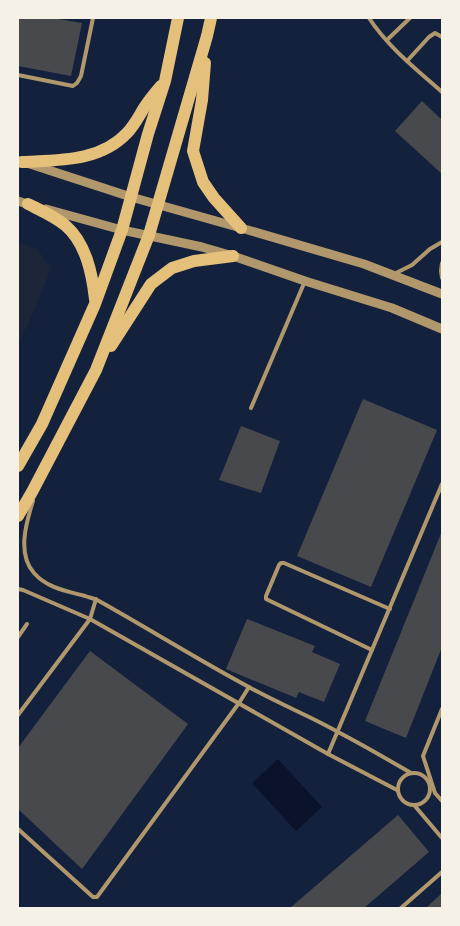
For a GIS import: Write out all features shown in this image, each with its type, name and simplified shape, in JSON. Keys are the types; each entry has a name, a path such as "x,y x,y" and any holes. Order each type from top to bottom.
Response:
{"main road":[{"path":"18,466 42,424 95,304 122,230 148,134 165,81 178,18"},
{"path":"210,18 202,100 193,151 203,182 214,198 241,228"},
{"path":"96,370 148,235 207,36"},
{"path":"20,161 81,158 110,147 129,132 144,108 165,81"},
{"path":"22,203 47,214 65,226 78,242 88,261 93,282 95,304"},
{"path":"18,516 96,370 152,284 172,268 194,261 233,256"}],"street":[{"path":"20,161 131,197 364,264 442,294"},
{"path":"22,203 122,230 233,256 392,308 442,329"}],"lane":[{"path":"18,75 73,86 77,83 81,76 93,18"},
{"path":"369,18 407,62 442,92"},
{"path":"387,40 410,18"},
{"path":"407,62 429,37 435,33 442,37"},
{"path":"392,275 412,265 430,249 442,242"},
{"path":"442,263 442,278"},
{"path":"251,408 305,281"},
{"path":"50,457 29,513 24,542 28,565 46,584 59,590 96,599 249,688 338,731 411,773"},
{"path":"328,754 442,484"},
{"path":"372,650 266,600 279,565 284,563 390,609"},
{"path":"18,589 90,619 328,754 397,790"},
{"path":"18,715 90,619 96,599"},
{"path":"18,637 27,624"},
{"path":"18,829 96,897 240,703 249,688"},
{"path":"436,793 423,756 442,709"},
{"path":"430,787 426,800 418,805 404,803 397,790 400,780 407,774 415,772 424,776 430,787 442,801"},
{"path":"414,805 442,838"},
{"path":"401,908 442,872"}],"shaded area":[{"path":"18,243 37,249 51,268 18,345"},
{"path":"278,759 322,807 296,831 252,783"}],"building":[{"path":"18,18 52,18 82,23 71,76 18,66"},
{"path":"422,101 442,120 442,174 395,131"},
{"path":"363,399 437,430 371,587 297,556"},
{"path":"241,426 280,441 261,493 219,480"},
{"path":"442,531 442,647 406,738 365,721"},
{"path":"247,619 315,646 312,652 340,664 324,702 299,692 296,698 226,669"},
{"path":"90,651 188,724 82,869 18,809 18,748"},
{"path":"398,815 429,852 364,908 290,908"},
{"path":"442,893 442,908 426,908"}]}
